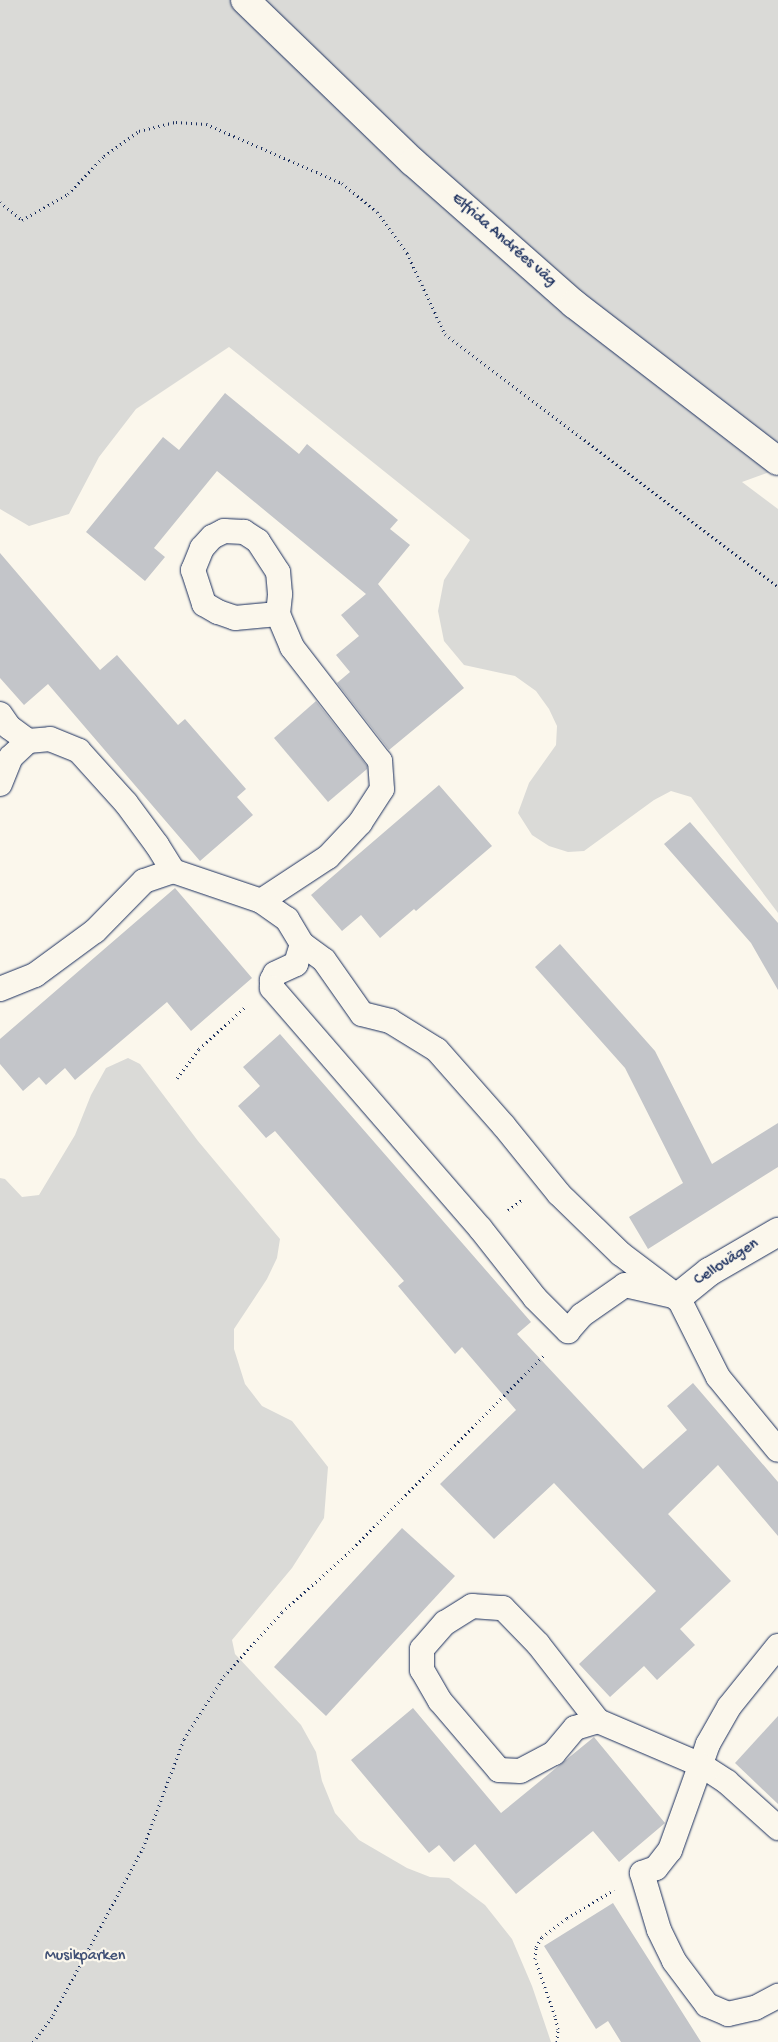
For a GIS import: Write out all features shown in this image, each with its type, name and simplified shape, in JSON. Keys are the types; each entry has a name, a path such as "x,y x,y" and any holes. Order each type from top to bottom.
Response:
{"street":[{"name":"Elfrida Andrées väg","path":"245,0 413,162 574,304 778,461"},
{"name":"Cellovägen","path":"678,1297 709,1272 778,1232"}],"lane":[{"path":"261,901 328,857 360,823 382,789 380,761 292,647 278,614"},
{"path":"0,714 9,727 28,741 50,740 79,752 126,803 158,845 173,871"},
{"path":"0,784 11,757 28,741"},
{"path":"0,989 35,975 95,931 144,881 173,871 261,901 287,919 302,944 324,960 362,1014 390,1021 437,1050 504,1126 559,1194 621,1254 678,1297 718,1377 778,1450"},
{"path":"302,944 296,964 275,974 272,980 272,988 480,1228 535,1298 568,1331 582,1315 625,1285 678,1297"},
{"path":"598,1721 575,1728 554,1753 520,1771 499,1770 440,1701 422,1670 422,1649 444,1623 472,1606 503,1608 538,1644 598,1721 701,1764 727,1782 778,1828"},
{"path":"778,1646 729,1707 708,1744 670,1850 656,1868 642,1874 659,1930 674,1961 706,2005 728,2014 755,2008 778,1996"}],"path":[{"path":"0,202 22,220 68,194 104,156 139,131 176,122 206,124 342,183 377,212 407,253 444,334 778,587"},
{"path":"177,1078 199,1049 255,999 272,988"},
{"path":"33,2042 53,2015 144,1848 184,1739 224,1676 282,1612 349,1552 568,1331"},
{"path":"557,2042 558,2029 535,1959 536,1947 542,1937 567,1918 642,1874"}],"green space":[{"path":"0,0 778,0 778,469 742,482 778,509 778,913 691,797 671,791 654,800 584,851 568,852 549,846 532,835 518,813 529,783 556,745 557,726 549,709 536,691 515,676 464,665 444,641 438,611 444,580 470,540 229,347 136,409 99,457 69,514 29,526 0,509"},
{"name":"Musikparken","path":"128,1058 140,1064 198,1141 280,1239 277,1258 267,1279 234,1329 234,1349 245,1384 262,1406 292,1421 328,1467 324,1518 292,1568 232,1640 235,1654 301,1725 316,1752 322,1781 335,1813 359,1840 407,1868 430,1877 449,1878 485,1905 512,1939 532,1986 551,2042 0,2042 0,1178 5,1179 22,1197 39,1195 75,1135 91,1095 106,1068"}],"building":[{"path":"225,393 299,454 307,444 398,520 390,529 410,545 378,584 464,688 389,750 337,683 350,672 336,655 359,636 341,615 366,594 217,471 154,548 165,557 145,581 86,532 163,437 179,450"},
{"path":"0,553 100,670 117,655 178,725 185,719 246,789 237,797 253,815 200,861 48,684 24,705 0,678"},
{"path":"316,701 367,766 367,769 328,802 274,738"},
{"path":"439,785 492,846 416,911 414,909 380,938 361,915 342,931 311,895"},
{"path":"690,822 778,923 778,990 751,943 664,844"},
{"path":"175,888 252,978 191,1031 167,1002 75,1080 65,1068 46,1085 39,1077 23,1091 0,1064 0,1039"},
{"path":"560,944 655,1051 712,1164 778,1123 778,1167 648,1249 629,1217 683,1183 625,1068 535,967"},
{"path":"280,1034 531,1322 517,1334 643,1469 687,1430 667,1406 693,1383 778,1482 778,1536 718,1465 668,1514 731,1581 680,1629 695,1645 657,1680 644,1666 610,1697 579,1664 656,1591 554,1483 494,1539 440,1484 516,1410 462,1347 455,1354 398,1286 404,1281 275,1131 266,1138 238,1106 260,1086 243,1067"},
{"path":"402,1528 455,1576 326,1716 274,1667"},
{"path":"413,1708 501,1813 594,1737 665,1823 619,1862 593,1831 516,1894 475,1844 454,1862 439,1845 429,1853 351,1760"},
{"path":"778,1716 778,1804 735,1763"},
{"path":"613,1903 701,2042 621,2042 608,2021 596,2029 544,1946"}]}
